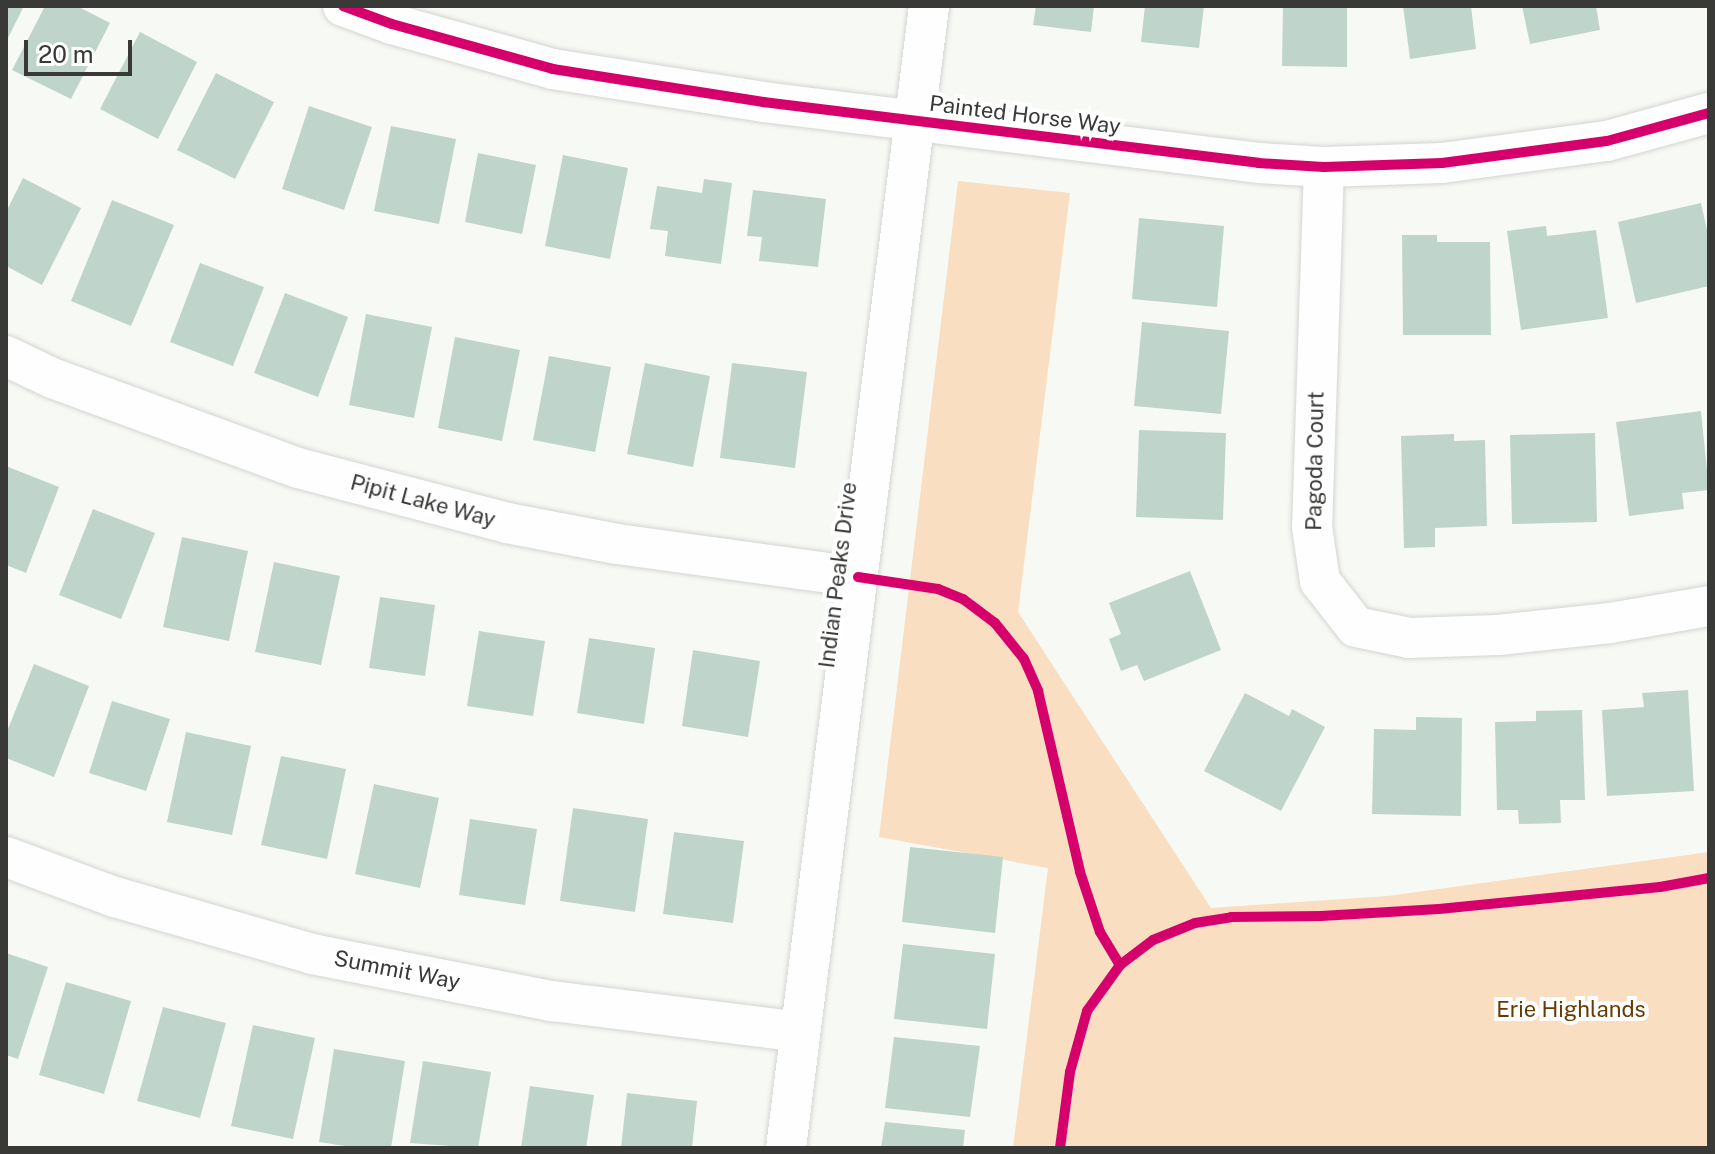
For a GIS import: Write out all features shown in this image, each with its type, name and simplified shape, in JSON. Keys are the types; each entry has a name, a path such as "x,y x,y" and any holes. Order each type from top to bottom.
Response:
{"street":[{"name":"Painted Horse Way","path":"343,6 392,24 553,69 914,122 1258,163 1324,167 1442,163 1607,141 1709,113"},
{"name":"Indian Peaks Drive","path":"786,1148 929,6"},
{"name":"Pagoda Court","path":"1324,167 1312,527 1320,581 1356,627 1409,638 1498,635 1610,623 1709,606"},
{"name":"Pipit Lake Way","path":"6,356 52,378 298,468 507,523 617,544 858,577"},
{"name":"Summit Way","path":"6,857 115,897 312,954 552,1001 800,1032"}],"green space":[{"name":"Erie Highlands","path":"958,181 1070,193 1018,612 1211,908 1388,896 1709,852 1709,1148 1013,1148 1048,868 879,837"}],"building":[{"path":"6,6 24,6 6,42"},
{"path":"45,6 77,6 110,23 71,99 12,70"},
{"path":"1036,6 1094,6 1091,32 1033,25"},
{"path":"1145,6 1204,6 1199,48 1141,42"},
{"path":"1283,6 1347,6 1347,67 1282,66"},
{"path":"1403,6 1471,6 1476,49 1410,59"},
{"path":"1522,6 1596,6 1600,30 1530,44"},
{"path":"140,32 197,62 158,139 100,109"},
{"path":"216,73 274,102 235,179 177,150"},
{"path":"309,106 372,127 344,210 282,189"},
{"path":"391,126 456,139 439,224 374,211"},
{"path":"478,153 536,165 522,234 465,222"},
{"path":"563,155 628,168 610,259 545,246"},
{"path":"23,178 81,208 42,285 6,266 6,212"},
{"path":"704,179 732,183 721,264 665,256 668,231 650,229 657,186 702,193"},
{"path":"753,190 826,199 818,267 759,261 762,237 747,236"},
{"path":"112,200 174,225 131,326 71,301"},
{"path":"1701,203 1709,239 1709,286 1636,303 1618,222"},
{"path":"1139,218 1224,226 1217,307 1132,299"},
{"path":"1546,226 1547,236 1596,230 1608,318 1521,330 1507,231"},
{"path":"1402,235 1437,235 1437,242 1490,242 1491,335 1403,335"},
{"path":"200,263 264,287 233,366 170,342"},
{"path":"285,293 348,317 318,397 254,373"},
{"path":"366,314 432,327 414,418 349,405"},
{"path":"1142,322 1229,331 1221,414 1134,406"},
{"path":"455,337 520,350 502,441 438,428"},
{"path":"549,356 611,367 595,452 533,440"},
{"path":"645,363 710,376 693,467 627,454"},
{"path":"732,363 807,372 795,468 720,458"},
{"path":"1701,411 1709,490 1682,493 1684,509 1629,516 1616,422"},
{"path":"1139,430 1226,433 1223,520 1136,517"},
{"path":"1595,433 1597,522 1512,524 1510,435"},
{"path":"1454,434 1454,441 1485,440 1487,526 1435,528 1435,547 1404,548 1401,436"},
{"path":"6,466 59,487 26,573 6,565"},
{"path":"93,509 155,533 121,619 59,595"},
{"path":"182,537 248,551 229,641 163,627"},
{"path":"274,562 340,576 321,665 255,652"},
{"path":"1190,571 1221,650 1144,681 1137,665 1121,671 1109,639 1121,634 1109,603"},
{"path":"380,597 435,605 425,676 369,668"},
{"path":"479,631 545,641 533,716 467,706"},
{"path":"589,638 655,648 644,724 577,713"},
{"path":"693,650 760,661 748,737 682,726"},
{"path":"34,664 89,686 54,777 6,758 6,734"},
{"path":"1688,690 1694,791 1607,796 1602,710 1644,707 1642,693"},
{"path":"1245,693 1289,716 1292,709 1325,727 1281,811 1204,771"},
{"path":"112,701 170,719 146,791 89,773"},
{"path":"1582,710 1585,800 1560,800 1561,823 1519,824 1518,810 1497,810 1495,722 1536,721 1536,711"},
{"path":"1416,717 1462,718 1461,816 1372,814 1374,729 1416,730"},
{"path":"186,732 251,746 232,835 167,822"},
{"path":"281,756 346,769 327,859 261,845"},
{"path":"374,784 439,798 420,888 355,874"},
{"path":"573,808 648,819 635,912 560,901"},
{"path":"470,819 537,829 525,905 459,895"},
{"path":"674,832 744,841 733,923 663,914"},
{"path":"910,847 1003,857 995,933 902,922"},
{"path":"903,944 995,954 987,1029 894,1019"},
{"path":"6,953 48,967 18,1059 6,1055"},
{"path":"66,982 131,1001 104,1094 39,1075"},
{"path":"163,1007 226,1023 200,1118 137,1101"},
{"path":"253,1025 315,1038 293,1139 231,1126"},
{"path":"894,1037 980,1046 970,1117 885,1108"},
{"path":"334,1049 405,1061 391,1148 358,1148 319,1142"},
{"path":"423,1061 491,1072 478,1148 410,1143"},
{"path":"530,1086 594,1095 586,1148 521,1148"},
{"path":"627,1093 697,1101 692,1148 621,1148"},
{"path":"885,1122 965,1130 963,1148 881,1148"}],"cycle path":[{"path":"343,6 392,24 553,69 763,102 1258,163 1324,167 1442,163 1607,141 1709,113"},
{"path":"858,577 938,589 963,599 995,623 1024,659 1038,691 1080,872 1100,932 1120,965"},
{"path":"1060,1148 1070,1072 1087,1011 1120,965 1153,940 1195,923 1231,917 1321,916 1439,909 1660,887 1709,878"}]}
